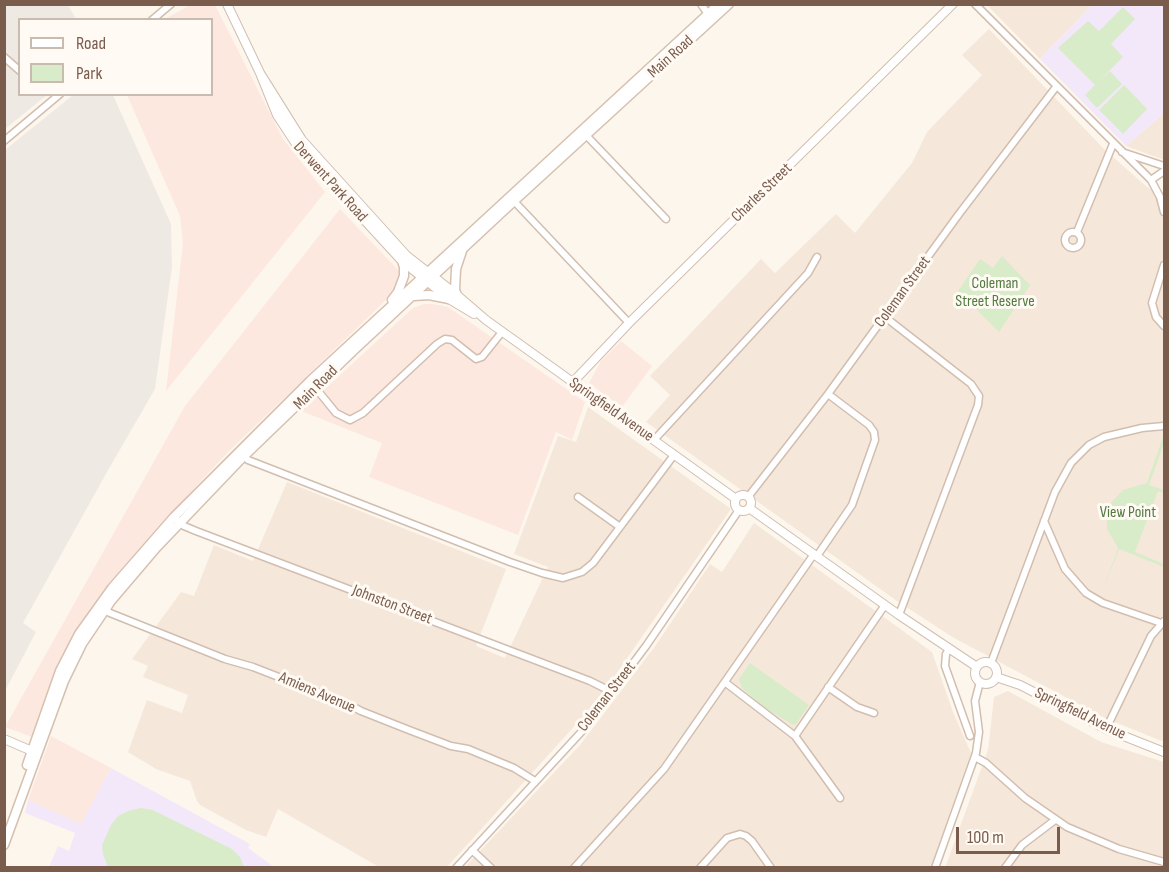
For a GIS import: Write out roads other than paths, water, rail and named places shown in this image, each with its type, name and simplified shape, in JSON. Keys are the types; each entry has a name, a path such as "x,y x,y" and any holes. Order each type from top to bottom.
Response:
{"main road":[{"name":"Main Road","path":"710,17 718,4"},
{"name":"Main Road","path":"313,384 412,297 427,277 584,132 710,17 729,4"},
{"name":"Main Road","path":"4,830 73,662 102,607 177,519 240,454 377,319 465,246 512,199"},
{"path":"412,297 429,295 453,297 456,268 465,246"},
{"path":"377,319 398,292 405,271 402,261"},
{"name":"Main Road","path":"4,845 35,752"}],"street":[{"path":"154,18 171,4"},
{"name":"Derwent Park Road","path":"227,4 290,137 402,261 427,277"},
{"path":"701,4 710,17"},
{"name":"Charles Street","path":"572,383 629,323 953,4"},
{"path":"975,4 1151,180 1160,197 1164,212"},
{"path":"4,57 18,69"},
{"name":"Derwent Park Road","path":"260,73 302,140 427,277"},
{"name":"Coleman Street","path":"747,497 828,394 959,214 1056,87"},
{"path":"47,96 52,101"},
{"path":"4,141 58,96"},
{"path":"584,132 666,219"},
{"path":"1077,232 1113,144"},
{"path":"1119,150 1164,166"},
{"path":"1151,180 1164,171"},
{"path":"512,199 629,323"},
{"path":"654,441 808,273 817,257"},
{"path":"1164,265 1152,303 1156,317 1164,326"},
{"name":"Springfield Avenue","path":"427,277 736,499"},
{"path":"885,317 972,384 979,396 974,416 899,615"},
{"path":"313,384 336,413 350,420 363,413 436,344 445,339 455,342 476,359 482,357 502,332"},
{"path":"574,867 664,769 852,505 875,440 872,428 828,394"},
{"path":"991,663 1065,471 1089,445 1113,434 1164,426"},
{"path":"240,454 510,562 557,577 576,575 588,568 674,455"},
{"path":"743,495 751,504 743,512 735,505 736,499 743,495"},
{"path":"578,497 620,528"},
{"path":"749,508 899,615 977,667"},
{"name":"Coleman Street","path":"456,867 573,742 646,646 739,510"},
{"name":"Johnston Street","path":"177,519 196,531 590,681 612,692"},
{"path":"1044,521 1065,569 1086,593 1103,603 1164,622 1151,636 1106,729"},
{"path":"795,736 885,605"},
{"name":"Amiens Avenue","path":"102,607 225,659 254,667 451,746 468,749 514,768 535,781"},
{"path":"949,649 945,666 970,736"},
{"path":"935,867 975,757 979,739 975,701 980,682 975,674 977,667 983,662 991,663 996,668 996,677 989,683 980,682"},
{"name":"Springfield Avenue","path":"996,677 1020,685 1106,729 1164,752"},
{"path":"726,683 795,736 840,798"},
{"path":"828,687 857,707 873,713"},
{"path":"7,739 35,752"},
{"path":"975,757 986,763 1016,791 1055,820 1101,843 1162,864"},
{"path":"1005,867 1022,845 1055,820"},
{"path":"700,867 727,838 740,834 752,841 771,867"},
{"path":"472,850 491,867"}],"park label":[{"name":"Coleman Street Reserve","path":"995,293"},
{"name":"View Point","path":"1128,513"}]}
